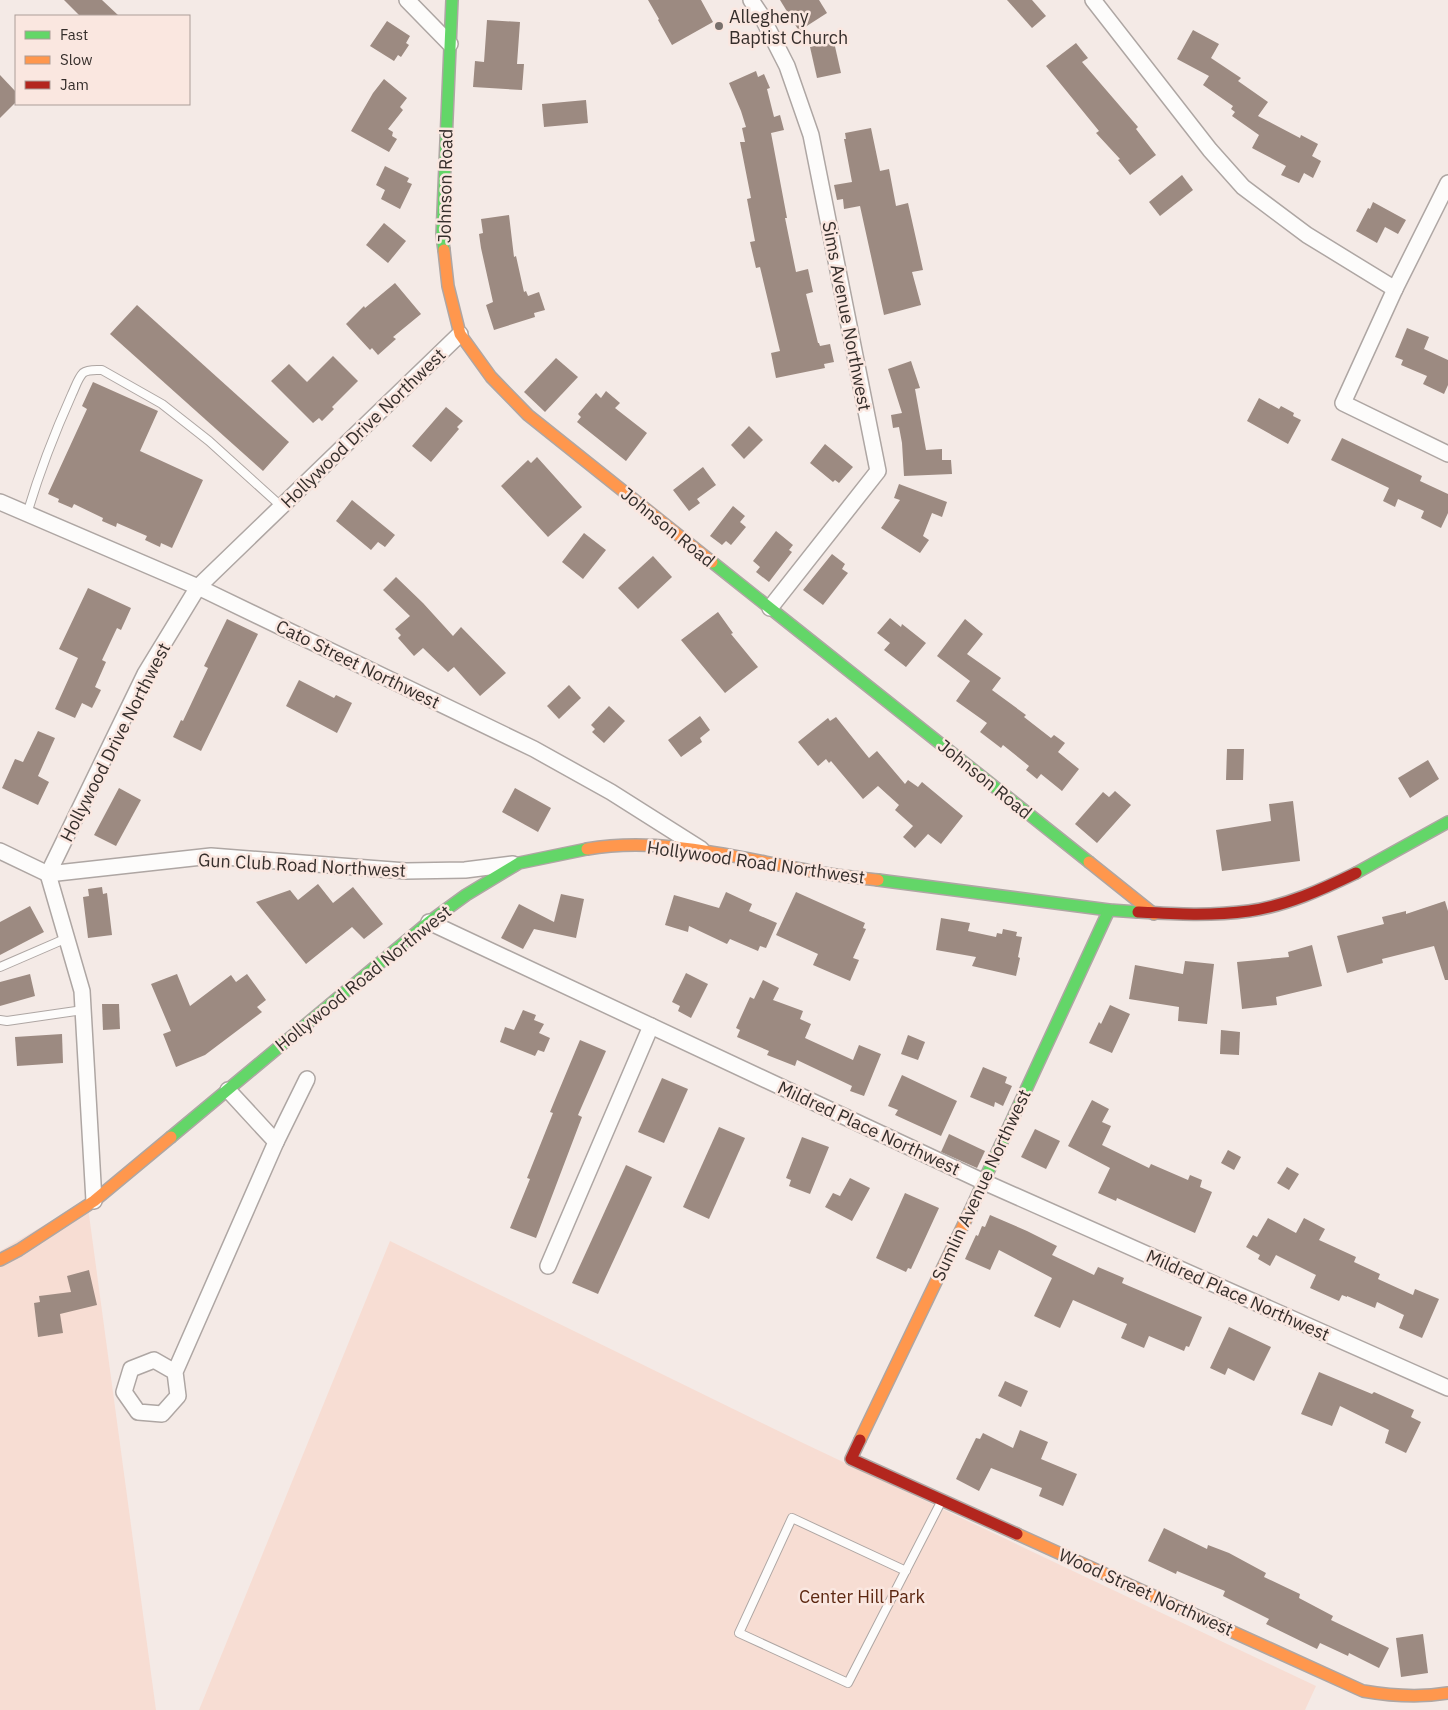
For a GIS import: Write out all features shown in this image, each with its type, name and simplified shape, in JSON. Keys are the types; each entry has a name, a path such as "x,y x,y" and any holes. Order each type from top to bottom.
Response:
{"street":[{"path":"407,0 450,44"},
{"name":"Johnson Road","path":"452,0 442,236 448,286 460,334 491,377 528,415 1154,914"},
{"name":"Sims Avenue Northwest","path":"751,0 761,15 787,66 811,135 878,471 770,608"},
{"path":"1093,0 1210,150 1243,187 1307,235 1395,289"},
{"path":"1448,183 1395,289 1343,404 1448,454"},
{"name":"Hollywood Drive Northwest","path":"48,874 145,674 198,587 460,334"},
{"name":"Cato Street Northwest","path":"0,502 198,587 534,749 611,792 704,851"},
{"name":"Hollywood Road Northwest","path":"0,1260 19,1250 94,1201 429,922 466,895 519,863 608,845 650,845 704,851 809,871 1109,910 1197,915 1269,908 1319,891 1376,863 1448,822"},
{"path":"0,851 48,874 82,991 94,1201"},
{"name":"Gun Club Road Northwest","path":"48,874 211,856 406,871 465,870 519,863"},
{"name":"Sumlin Avenue Northwest","path":"851,1459 984,1182 1109,910"},
{"name":"Mildred Place Northwest","path":"429,922 984,1182 1448,1388"},
{"path":"548,1266 651,1026"},
{"path":"174,1372 276,1142 307,1079"},
{"path":"228,1090 276,1142"},
{"name":"Wood Street Northwest","path":"851,1459 1363,1690 1395,1697 1428,1697 1448,1693"}],"lane":[{"path":"27,514 63,414 83,373 90,370 102,370 162,404 209,441 282,507"},
{"path":"0,967 67,938"},
{"path":"0,1020 16,1020 83,1010"},
{"path":"906,1571 792,1518 739,1633 848,1683 906,1571 942,1500"}],"green space":[{"path":"87,1200 156,1710 0,1710 0,1251"},
{"name":"Center Hill Park","path":"390,1241 803,1443 1316,1686 1305,1710 199,1710"}],"building":[{"path":"64,0 102,0 118,15 79,15"},
{"path":"648,0 701,0 713,22 672,45"},
{"path":"780,0 819,0 827,13 799,31"},
{"path":"1007,0 1032,0 1046,16 1032,28"},
{"path":"487,20 520,22 517,64 524,64 522,90 473,87 475,61 484,62"},
{"path":"387,21 410,36 406,43 409,45 401,57 398,55 394,61 370,46"},
{"path":"1193,30 1219,44 1211,58 1241,78 1238,81 1268,102 1258,116 1300,138 1301,135 1318,144 1312,156 1321,161 1313,178 1304,173 1299,183 1281,175 1286,166 1252,148 1259,135 1232,116 1235,112 1231,109 1233,106 1203,85 1209,76 1177,59"},
{"path":"834,42 841,73 817,78 810,47"},
{"path":"1076,43 1088,58 1082,62 1138,127 1136,129 1156,155 1130,175 1118,160 1120,159 1096,133 1099,131 1046,66"},
{"path":"756,71 758,77 764,74 770,88 767,89 774,117 780,115 784,130 771,133 796,272 808,269 813,292 806,294 818,343 820,346 830,344 834,362 824,364 825,368 776,378 771,353 780,351 760,267 756,268 750,242 755,241 747,199 751,198 740,142 745,142 742,128 746,127 729,83"},
{"path":"0,75 15,91 15,103 0,118"},
{"path":"384,79 407,98 400,107 403,110 388,129 393,132 392,136 397,139 389,152 351,131 373,93"},
{"path":"586,100 588,123 544,127 542,104"},
{"path":"871,128 880,171 889,169 896,206 908,203 923,270 912,272 921,305 884,315 860,206 844,209 843,199 837,200 834,185 852,182 844,139 846,139 845,133"},
{"path":"385,166 409,178 407,182 412,184 400,209 381,199 385,190 376,185"},
{"path":"1182,175 1193,190 1160,216 1149,202"},
{"path":"1373,202 1406,220 1398,234 1385,227 1377,243 1356,231"},
{"path":"509,215 514,257 516,256 524,292 526,291 528,296 539,292 545,310 534,313 535,317 494,330 486,305 493,302 479,234 483,233 481,219"},
{"path":"384,223 406,241 388,263 366,245"},
{"path":"395,283 421,314 393,337 396,339 378,355 372,348 370,350 346,324 364,306 365,308"},
{"path":"137,305 289,442 263,471 110,334"},
{"path":"1407,328 1429,337 1424,349 1448,360 1448,385 1444,394 1423,384 1427,376 1401,365 1403,360 1395,357"},
{"path":"333,356 358,381 332,407 334,409 322,421 319,418 313,423 271,381 289,364 307,382"},
{"path":"556,358 578,377 545,412 524,392"},
{"path":"911,361 920,388 915,389 926,450 942,449 942,460 951,460 952,474 904,476 899,427 893,428 891,415 902,413 888,369"},
{"path":"93,382 158,411 140,451 203,480 172,548 161,543 160,547 145,540 147,536 117,523 116,527 102,521 103,518 74,504 72,508 58,502 59,499 48,494 87,409 82,406"},
{"path":"606,391 620,403 615,408 647,433 626,461 577,422 581,417 578,414 596,393 601,398"},
{"path":"1259,398 1279,409 1281,406 1294,413 1293,416 1301,420 1288,444 1247,421"},
{"path":"446,407 463,421 457,427 459,429 431,462 412,446"},
{"path":"749,426 763,440 744,459 731,445"},
{"path":"1342,438 1422,476 1420,481 1448,494 1448,513 1441,528 1421,518 1424,511 1398,499 1395,507 1383,501 1389,488 1331,460"},
{"path":"825,444 853,467 839,483 835,480 833,482 810,463"},
{"path":"537,457 582,507 548,537 501,486 528,460 531,463"},
{"path":"703,467 716,485 697,499 700,503 689,511 673,490"},
{"path":"899,484 947,502 942,517 932,513 923,536 929,540 920,553 881,528 900,500 894,498"},
{"path":"352,500 395,535 385,547 378,542 371,550 336,521"},
{"path":"733,506 745,516 740,522 746,527 731,545 726,541 722,545 710,536"},
{"path":"776,531 793,545 789,550 792,552 769,582 756,572 760,567 753,561"},
{"path":"584,533 606,550 583,579 562,562"},
{"path":"832,554 845,564 842,569 848,573 823,605 803,590"},
{"path":"653,556 672,577 638,609 618,588"},
{"path":"396,577 453,636 461,627 506,673 480,696 454,667 448,672 423,648 414,656 398,638 401,635 395,629 410,616 383,590"},
{"path":"88,588 131,608 121,630 117,628 102,660 106,662 95,687 101,690 92,708 82,703 75,718 55,709 78,658 59,649"},
{"path":"718,612 733,633 731,634 758,667 725,693 681,640"},
{"path":"890,618 901,627 902,624 926,643 906,667 884,650 890,643 877,633"},
{"path":"227,619 258,634 201,751 173,737 181,720 183,721 208,668 204,666"},
{"path":"965,619 983,634 967,654 1001,678 992,690 1026,715 1024,717 1051,738 1054,735 1065,743 1058,752 1079,769 1062,791 1041,774 1037,779 1026,770 1029,766 1003,745 1001,748 980,732 987,723 956,701 970,681 937,656"},
{"path":"299,680 334,698 336,695 352,703 337,733 286,706"},
{"path":"569,685 581,698 559,719 547,706"},
{"path":"609,706 625,721 604,743 592,732 595,729 591,725"},
{"path":"700,716 710,730 700,738 702,742 681,757 668,740"},
{"path":"836,717 869,758 877,751 905,784 908,780 918,787 922,782 963,816 941,844 928,834 915,848 903,837 913,826 895,810 899,805 878,786 863,799 831,761 829,763 826,759 818,766 798,742 828,718 830,721"},
{"path":"38,731 55,738 38,776 49,782 38,805 2,788 15,759 23,762"},
{"path":"1227,749 1244,749 1243,780 1226,780"},
{"path":"1428,760 1439,779 1410,798 1398,778"},
{"path":"119,788 141,800 116,846 94,835"},
{"path":"515,788 551,808 538,832 502,812"},
{"path":"1115,791 1131,805 1097,843 1075,824 1103,792 1109,797"},
{"path":"1293,801 1300,861 1222,871 1216,830 1271,821 1269,804"},
{"path":"318,884 333,903 353,887 383,924 364,939 352,927 306,964 256,902 290,890 298,900"},
{"path":"102,887 103,894 107,893 112,935 88,938 83,897 89,896 88,889"},
{"path":"726,892 752,904 749,911 777,923 766,948 760,946 758,951 730,939 727,944 689,926 688,932 665,925 674,895 719,908"},
{"path":"796,892 865,923 863,928 866,929 853,958 859,960 850,981 813,965 818,954 776,935"},
{"path":"561,894 584,899 576,938 534,929 523,949 501,938 519,904 554,922"},
{"path":"1445,901 1448,911 1448,980 1445,980 1434,946 1382,959 1383,963 1347,973 1337,936 1384,924 1382,917 1406,911 1406,914"},
{"path":"30,906 44,932 0,955 0,922"},
{"path":"941,918 970,923 968,931 996,937 997,933 1002,934 1003,929 1017,932 1016,936 1022,937 1016,976 972,966 976,957 936,950"},
{"path":"1312,945 1322,986 1276,997 1277,1005 1242,1009 1237,962 1289,957 1288,952"},
{"path":"1185,961 1214,964 1207,1024 1178,1021 1179,1007 1129,999 1135,965 1183,974"},
{"path":"686,973 708,984 691,1018 678,1011 680,1006 672,1002"},
{"path":"30,974 35,996 0,1006 0,982"},
{"path":"177,974 190,1006 231,975 236,982 247,974 266,1000 257,1007 262,1012 205,1055 176,1067 163,1034 171,1031 151,984"},
{"path":"763,980 779,988 773,1000 803,1011 800,1019 811,1024 805,1038 853,1060 859,1045 881,1054 864,1096 850,1091 852,1086 797,1060 795,1066 767,1055 769,1051 737,1037 740,1030 736,1028 750,997 754,999"},
{"path":"102,1004 119,1004 120,1029 103,1030"},
{"path":"1110,1005 1130,1014 1112,1053 1089,1043"},
{"path":"523,1010 536,1015 534,1020 544,1024 539,1033 550,1038 544,1052 538,1050 535,1056 500,1042 505,1027 514,1030"},
{"path":"1221,1030 1240,1032 1239,1055 1220,1054"},
{"path":"62,1034 63,1063 17,1066 15,1037"},
{"path":"908,1035 925,1042 918,1060 901,1054"},
{"path":"580,1040 606,1051 578,1115 582,1117 536,1238 510,1228 530,1179 527,1178 553,1113 550,1112"},
{"path":"983,1067 1007,1077 1005,1083 1012,1086 1003,1106 995,1102 994,1107 970,1097"},
{"path":"902,1075 957,1101 941,1136 895,1115 898,1110 888,1106"},
{"path":"662,1078 688,1089 664,1143 638,1132"},
{"path":"1092,1100 1109,1109 1102,1122 1111,1126 1102,1145 1149,1168 1151,1164 1188,1180 1190,1175 1202,1180 1200,1187 1212,1192 1195,1233 1117,1198 1116,1201 1098,1193 1110,1168 1068,1146"},
{"path":"719,1127 745,1138 709,1219 683,1207"},
{"path":"1035,1129 1060,1141 1046,1169 1021,1157"},
{"path":"949,1134 985,1151 977,1168 941,1152"},
{"path":"802,1137 829,1147 810,1194 789,1186 791,1180 786,1178"},
{"path":"1228,1150 1241,1157 1234,1170 1221,1163"},
{"path":"626,1165 652,1177 598,1294 572,1283"},
{"path":"1287,1167 1299,1174 1289,1190 1277,1183"},
{"path":"850,1178 870,1188 852,1221 825,1207 833,1193 840,1196"},
{"path":"905,1193 939,1208 911,1269 908,1268 906,1272 876,1258"},
{"path":"990,1215 1057,1246 1052,1255 1094,1275 1098,1267 1124,1278 1122,1283 1202,1317 1189,1347 1186,1346 1184,1351 1149,1336 1144,1348 1121,1338 1127,1324 1073,1300 1060,1328 1034,1316 1052,1278 999,1250 990,1270 965,1259 976,1235 978,1236 982,1226 985,1227"},
{"path":"1268,1218 1296,1233 1304,1218 1325,1229 1319,1240 1356,1257 1354,1262 1380,1274 1378,1279 1413,1295 1415,1289 1439,1299 1422,1338 1399,1328 1404,1315 1377,1302 1375,1308 1342,1295 1339,1301 1310,1288 1316,1275 1276,1255 1270,1266 1258,1259 1260,1255 1246,1247 1253,1235 1257,1237"},
{"path":"89,1270 97,1305 60,1314 63,1333 38,1337 34,1303 40,1302 39,1296 71,1292 67,1276"},
{"path":"1229,1327 1271,1347 1254,1381 1228,1368 1225,1375 1210,1368"},
{"path":"1319,1372 1372,1394 1374,1392 1414,1410 1411,1417 1421,1422 1406,1453 1385,1443 1389,1430 1340,1406 1332,1426 1301,1414"},
{"path":"1005,1381 1028,1391 1021,1407 998,1396"},
{"path":"1020,1430 1048,1442 1041,1459 1077,1474 1063,1506 1039,1496 1042,1488 991,1468 979,1491 956,1479 976,1438 980,1439 983,1433 1013,1448"},
{"path":"1164,1528 1207,1549 1208,1545 1229,1553 1266,1573 1264,1577 1300,1594 1299,1598 1333,1616 1331,1620 1389,1648 1379,1668 1349,1653 1348,1656 1320,1643 1317,1649 1266,1624 1269,1619 1223,1596 1225,1591 1177,1571 1176,1574 1148,1561"},
{"path":"1423,1634 1428,1673 1401,1677 1396,1638"}],"traffic: fast":[{"path":"444,250 442,236 452,0"},
{"path":"712,562 1089,862"},
{"path":"1356,873 1448,822"},
{"path":"171,1137 429,922 466,895 519,863 587,849"},
{"path":"878,880 1109,910 1138,912"},
{"path":"970,1211 1109,910"}],"traffic: slow":[{"path":"444,250 448,286 460,334 491,377 528,415 712,562"},
{"path":"587,849 642,845 669,847 724,854 824,873 878,880"},
{"path":"1089,862 1154,914"},
{"path":"0,1260 19,1250 94,1201 171,1137"},
{"path":"860,1440 970,1211"},
{"path":"1017,1534 1363,1691 1406,1696 1448,1693"}],"traffic: jam":[{"path":"1138,912 1207,914 1263,909 1304,896 1356,873"},
{"path":"860,1440 851,1459 1017,1534"}],"place":[{"name":"Allegheny Baptist Church","path":"719,26"}]}
